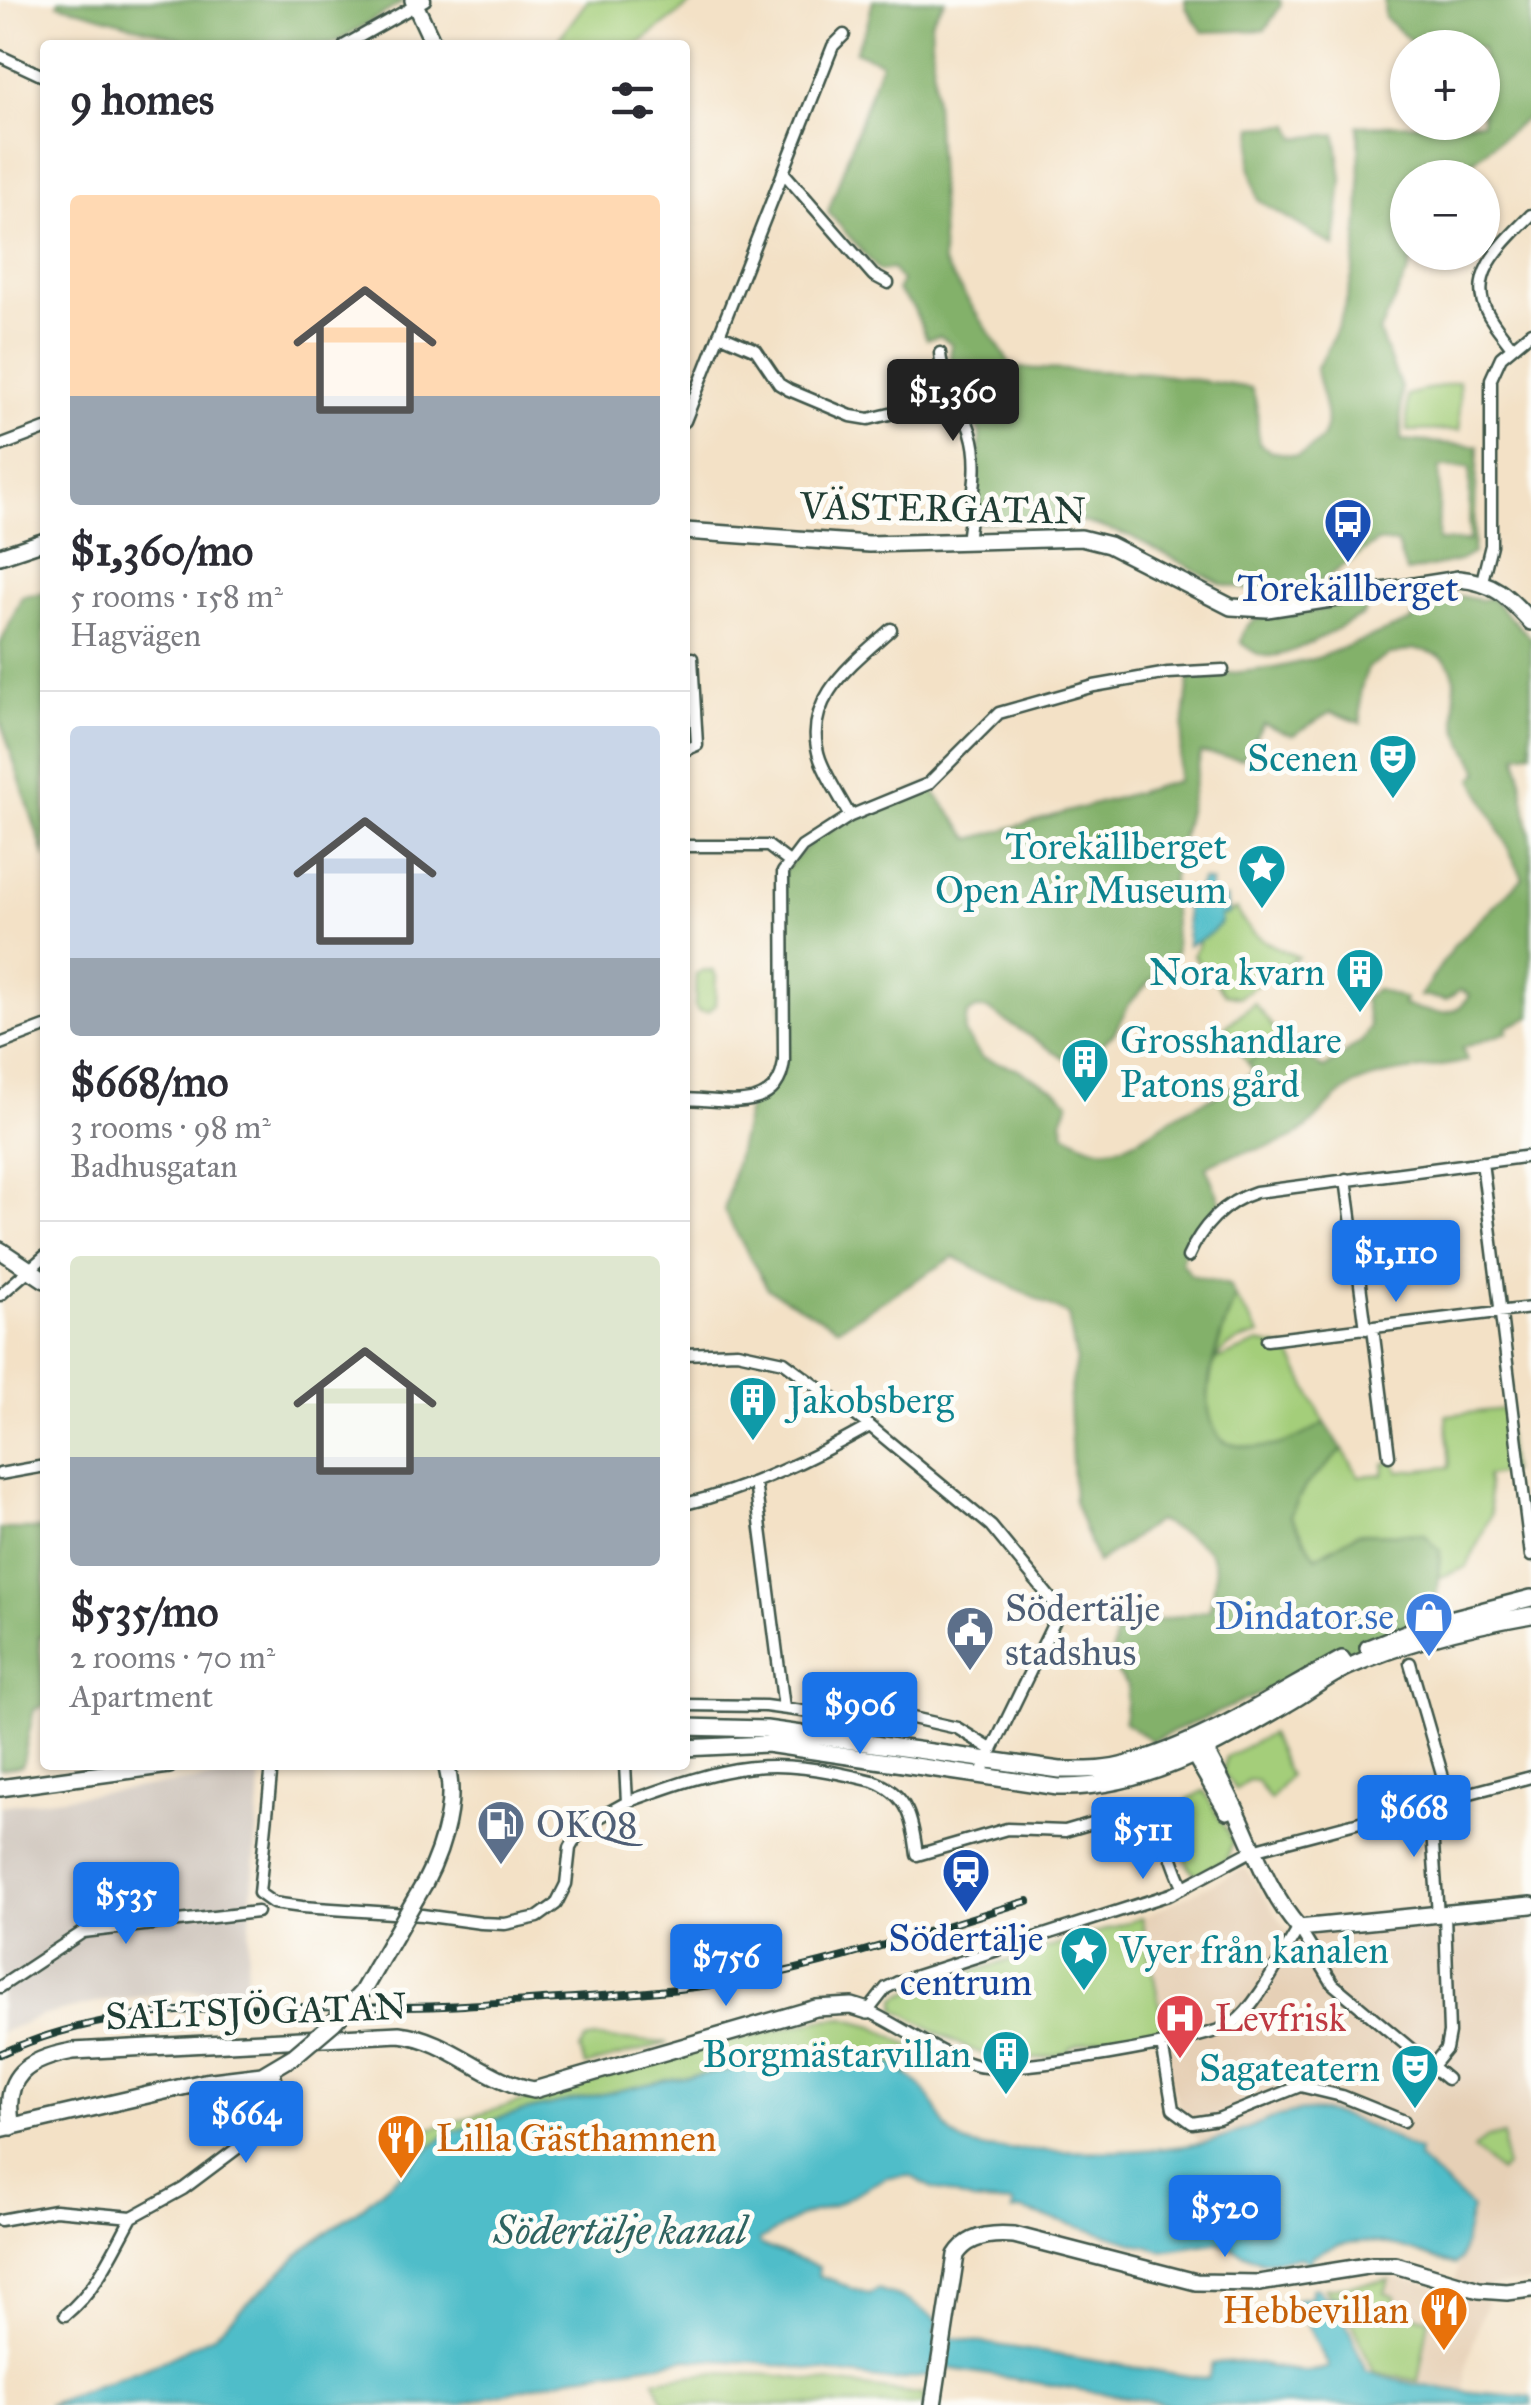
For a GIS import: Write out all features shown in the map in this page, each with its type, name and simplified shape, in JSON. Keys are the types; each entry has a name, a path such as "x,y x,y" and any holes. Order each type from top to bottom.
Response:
{"street":[{"path":"353,40 418,2 432,40"},
{"path":"690,408 833,46 844,35"},
{"path":"0,56 40,75"},
{"path":"783,172 874,275 888,283"},
{"path":"1511,346 1488,314 1482,284 1488,263 1531,216"},
{"path":"1531,332 1511,346 1495,365 1491,379 1490,548 1482,581 1510,599 1531,622"},
{"path":"719,334 756,350 780,384 789,390 850,416 869,419 894,413 948,384"},
{"path":"940,353 941,370 972,435 976,457 967,542"},
{"path":"0,446 40,431"},
{"name":"VÄSTERGATAN","path":"690,531 868,544 1081,538 1109,545 1232,608 1268,609 1459,579 1482,581"},
{"path":"0,556 40,543"},
{"path":"850,816 820,758 816,728 822,701 842,672 891,629"},
{"path":"690,748 697,745 692,658"},
{"path":"690,1099 758,1100 774,1090 784,1061 782,872 802,848 850,816 928,784 1000,712 1094,686 1168,673 1224,670"},
{"path":"690,846 768,846 789,862"},
{"path":"0,1044 40,1029"},
{"path":"1188,1257 1210,1221 1246,1195 1531,1156"},
{"path":"1482,1162 1515,1426 1525,1462 1531,1556"},
{"path":"1346,1180 1389,1456"},
{"path":"0,1250 40,1276"},
{"path":"0,1294 40,1260"},
{"path":"1267,1340 1531,1308"},
{"path":"690,1354 737,1352 784,1362 870,1426 991,1526 1060,1610 979,1777"},
{"path":"1515,1426 1531,1424"},
{"path":"690,1502 803,1464 870,1426"},
{"path":"0,1474 40,1467"},
{"path":"755,1482 784,1708"},
{"path":"690,1727 766,1729 989,1754 1060,1770 1100,1770 1196,1745 1344,1658 1423,1626 1531,1598"},
{"path":"690,1748 767,1744 1058,1787 1100,1786 1134,1779 1345,1668 1426,1638 1531,1616"},
{"path":"1410,1663 1449,1798"},
{"path":"690,1705 784,1708 886,1722 908,1717 957,1728 989,1754"},
{"path":"1196,1745 1286,1913 1333,1984 1447,2079"},
{"path":"271,1770 259,1893 266,1900 302,1907 422,1914 501,1924 538,1917 556,1904 566,1884 570,1848 582,1827 627,1802 699,1776 741,1766 782,1764 834,1771 887,1786 902,1798 914,1827 918,1855 1007,1829 1066,1831 1144,1808 1158,1822 1184,1887"},
{"path":"0,1788 132,1770"},
{"path":"431,1864 443,1770"},
{"path":"445,1770 450,1787"},
{"path":"6,2128 204,2082 262,2075 294,2056 362,1992 431,1864 444,1830 450,1787 459,1770"},
{"path":"625,1770 627,1802"},
{"path":"868,2011 886,1988 898,1982 1184,1887 1253,1850 1531,1778"},
{"path":"1430,1803 1449,2033 1446,2050 1432,2066"},
{"path":"1299,1928 1531,1906"},
{"path":"0,1987 84,1932 257,1912"},
{"name":"SALTSJÖGATAN","path":"6,2128 12,2087 28,2064 73,2050 399,2034 432,2040 493,2075 534,2090 816,2008 852,2006 868,2011 960,2058 994,2069 1162,2044 1208,2035 1234,2024 1250,2006 1299,1928"},
{"path":"1162,2044 1174,2108 1192,2124 1218,2119 1300,2086 1342,2096 1404,2121"},
{"path":"65,2315 84,2300 99,2279 132,2217 182,2189 243,2144 278,2109 280,2097 274,2070"},
{"path":"0,2220 55,2210 132,2217"},
{"path":"933,2405 960,2247 978,2238 1000,2234 1196,2282 1259,2283 1395,2265 1479,2290 1531,2290"}],"shaded area":[{"path":"261,1772 245,1993 186,1991 100,2002 41,2016 0,2033 0,1806"},
{"path":"1245,1868 1287,1930 1313,1931 1531,1907 1531,2282 1492,2286 1466,2365 1464,2391 1417,2384 1429,2320 1397,2310 1385,2294 1389,2277 1453,2289 1472,2208 1395,2140 1327,2112 1290,2114 1202,2144 1186,2126 1172,2084 1142,1918"}],"green space":[{"path":"59,0 403,2 339,40 184,40 58,4"},
{"path":"588,0 696,0 644,40 558,40"},
{"path":"873,0 945,0 931,21 943,263 1013,368 1149,373 1251,388 1257,408 1259,443 1270,451 1296,456 1321,440 1325,430 1327,419 1316,369 1343,313 1351,283 1359,220 1358,126 1390,125 1390,140 1499,140 1474,160 1390,160 1390,270 1409,270 1379,332 1401,388 1401,440 1478,446 1473,553 1459,561 1406,572 1397,544 1377,542 1319,583 1251,590 1222,584 1130,536 1077,520 977,523 980,433 950,376 951,343 940,336 927,339 913,307 897,291 902,281 892,269 879,271 828,212 881,62 855,51","holes":["1440,467 1470,467 1469,541 1438,541"]},
{"path":"1185,0 1280,0 1281,5 1265,30 1203,32 1186,8"},
{"path":"1384,0 1531,0 1531,110 1527,118 1500,140 1500,30 1398,30 1385,18"},
{"path":"1291,125 1297,138 1336,134 1342,180 1335,247 1258,200 1250,165 1254,127"},
{"path":"1459,381 1460,430 1407,431 1407,395"},
{"path":"40,594 40,842 0,719 0,645 22,596"},
{"path":"1460,596 1491,598 1531,638 1531,752 1517,754 1531,842 1531,1017 1507,1027 1508,1032 1462,1048 1467,1061 1365,1081 1345,1091 1294,1137 1206,1167 1221,1203 1187,1239 1181,1262 1191,1275 1229,1285 1235,1297 1216,1351 1208,1390 1213,1426 1223,1442 1252,1447 1276,1445 1325,1423 1343,1450 1306,1485 1290,1515 1316,1557 1358,1533 1425,1534 1440,1551 1435,1617 1152,1741 1124,1722 1128,1687 1110,1664 1115,1634 1209,1610 1214,1590 1213,1562 1200,1544 1157,1521 1097,1563 1074,1501 1069,1402 1076,1359 1068,1315 954,1257 838,1328 768,1289 724,1211 750,1100 759,1099 783,1071 783,872 816,837 928,784 971,839 1177,781 1189,678 1275,668 1317,658 1412,621 1416,605","holes":["1413,649 1442,657 1453,672 1457,726 1480,772 1473,778 1523,878 1455,944 1420,996 1446,1000 1460,990 1470,995 1464,1003 1449,1012 1431,1012 1403,1005 1405,999 1376,989 1364,999 1370,1028 1362,1041 1324,1069 1281,1038 1248,1063 1254,1071 1244,1080 1140,1138 1109,1148 1092,1146 1065,1133 1062,1120 1069,1102 1056,1090 1016,1068 982,1058 964,1033 967,1015 976,1009 987,1009 1069,1061 1075,1053 1091,1055 1114,1033 1129,1004 1176,953 1171,886 1201,753 1243,759 1263,724 1293,735 1331,712 1361,723 1360,691 1368,667"]},
{"path":"1357,600 1368,603 1363,615 1293,650 1267,656 1241,643 1244,630 1253,620"},
{"path":"1236,909 1254,933 1298,957 1239,997 1225,994 1193,955 1197,939 1220,916"},
{"path":"713,971 716,976 715,1005 708,1012 698,1011 695,1006 696,974"},
{"path":"1254,1003 1281,1038 1248,1063 1225,1027"},
{"path":"1235,1297 1260,1335 1229,1346 1216,1360 1259,1343 1288,1349 1325,1423 1285,1446 1267,1449 1225,1442 1213,1429 1208,1409 1210,1386 1215,1360"},
{"path":"1504,1409 1511,1472 1486,1476 1491,1514 1467,1567 1438,1578 1440,1551 1358,1533 1316,1557 1290,1515 1306,1485 1343,1450 1359,1476 1383,1474 1384,1464 1394,1460 1399,1472 1450,1467 1446,1415"},
{"path":"0,1529 40,1529 40,1707 34,1710 22,1766 0,1769"},
{"path":"1270,1734 1289,1776 1270,1800 1257,1781 1248,1780 1236,1790 1223,1773 1226,1757"},
{"path":"1204,1791 1233,1842 1226,1860 1196,1875 1182,1849 1182,1829 1188,1799"},
{"path":"1142,1918 1164,2028 1082,2043 1061,2054 1013,2060 974,2051 896,2009 896,1998 903,1994"},
{"path":"844,2018 874,2026 919,2051 911,2060 907,2076 894,2066 784,2062 672,2079 520,2112 446,2134 413,2163 405,2156 429,2129 722,2043 819,2020"},
{"path":"586,2040 668,2043 585,2066 580,2049"},
{"path":"1503,2135 1505,2167 1500,2172 1473,2149 1488,2137"},
{"path":"1389,2280 1385,2293 1395,2297 1397,2310 1429,2319 1418,2381 1374,2372 1339,2296 1330,2295 1325,2288"},
{"path":"711,2373 772,2375 926,2395 922,2405 665,2405 654,2380"}],"water":[{"path":"1201,880 1211,882 1209,888 1218,899 1226,898 1228,914 1220,916 1221,923 1206,937 1188,945 1185,897 1199,887"},
{"name":"Södertälje kanal","path":"812,2059 882,2060 913,2079 952,2135 983,2148 1149,2150 1218,2140 1285,2114 1313,2111 1341,2116 1419,2151 1418,2159 1472,2208 1460,2260 1455,2265 1400,2247 1367,2242 1331,2247 1312,2256 1310,2262 1301,2257 1262,2262 1219,2242 1162,2251 1021,2210 1013,2212 1013,2204 973,2201 934,2189 910,2176 887,2177 832,2206 799,2217 759,2241 760,2245 819,2267 818,2276 870,2294 878,2289 911,2302 938,2321 935,2335 1208,2379 1212,2364 1227,2362 1302,2371 1329,2367 1294,2300 1311,2296 1311,2288 1317,2287 1325,2298 1335,2296 1366,2371 1427,2386 1531,2397 1531,2405 1172,2405 931,2366 928,2376 893,2381 758,2362 688,2359 579,2375 458,2405 47,2405 158,2363 213,2336 308,2246 362,2207 446,2134 520,2112 672,2079"}],"railway":[{"path":"0,2054 56,2033 112,2019 170,2012 464,2005 604,1996 743,1980 815,1964 1028,1901"}],"place":[{"name":"Torekällberget","path":"1348,564"},
{"name":"Scenen","path":"1393,800"},
{"name":"Torekällberget Open Air Museum","path":"1262,910"},
{"name":"Nora kvarn","path":"1360,1014"},
{"name":"Grosshandlare Patons gård","path":"1085,1104"},
{"name":"Jakobsberg","path":"753,1442"},
{"name":"Dindator.se","path":"1429,1658"},
{"name":"Södertälje stadshus","path":"970,1672"},
{"name":"OKQ8","path":"501,1866"},
{"name":"Södertälje centrum","path":"966,1914"},
{"name":"Vyer från kanalen","path":"1084,1992"},
{"name":"Levfrisk","path":"1180,2060"},
{"name":"Borgmästarvillan","path":"1006,2096"},
{"name":"Sagateatern","path":"1415,2110"},
{"name":"Lilla Gästhamnen","path":"401,2180"},
{"name":"Hebbevillan","path":"1444,2352"}]}
